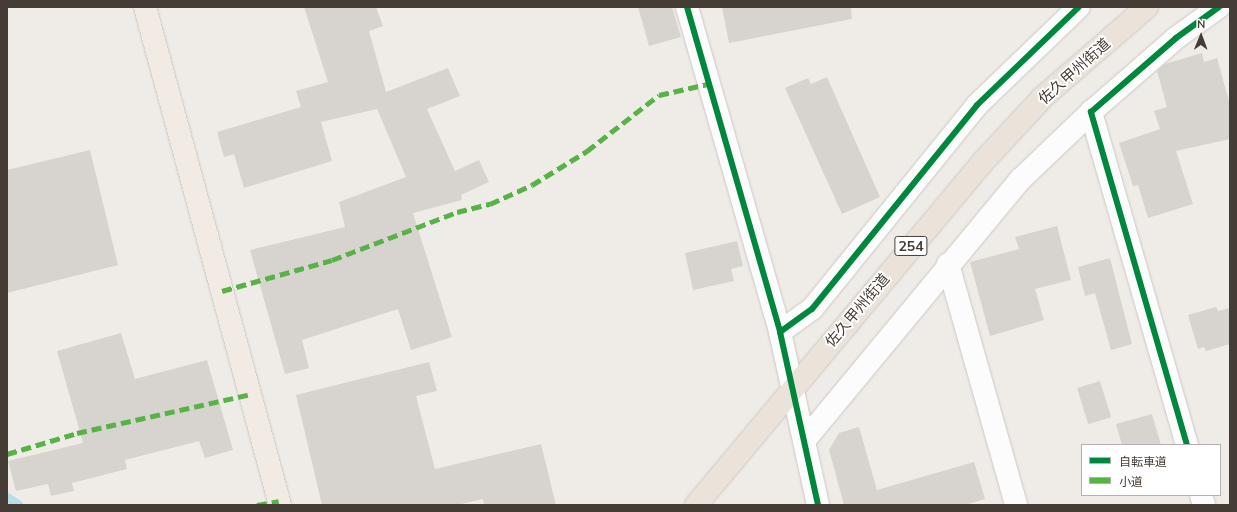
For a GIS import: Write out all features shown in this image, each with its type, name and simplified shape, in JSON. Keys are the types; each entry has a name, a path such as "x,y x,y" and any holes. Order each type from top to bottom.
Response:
{"highway":[{"name":"佐久甲州街道","path":"696,505 793,386 981,164 1043,98 1147,7"}],"main road":[{"path":"145,7 280,505"}],"street":[{"path":"686,7 780,332 818,505"},
{"path":"780,332 796,323 812,309 977,105 1079,7"},
{"path":"804,441 948,264 1021,179 1091,112 1176,38 1219,7"},
{"path":"1091,112 1187,444"},
{"path":"948,264 1016,505"}],"building":[{"path":"304,7 376,7 383,26 369,31 386,92 448,68 460,96 427,109 455,171 479,160 489,182 461,195 462,200 413,213 452,337 411,350 398,309 302,340 309,368 285,374 250,250 345,227 339,202 406,177 377,109 321,122 332,161 244,188 234,154 224,157 217,132 301,107 296,91 328,82"},
{"path":"638,7 672,7 681,37 649,46"},
{"path":"722,7 851,7 852,19 729,43"},
{"path":"1202,53 1204,62 1217,58 1230,105 1230,139 1176,151 1193,204 1148,218 1138,185 1133,186 1119,143 1160,129 1154,111 1167,107 1157,71 1165,64"},
{"path":"827,77 880,197 842,214 785,88 808,78 811,84"},
{"path":"90,150 118,265 7,293 7,170"},
{"path":"1057,226 1071,280 1035,289 1044,320 990,336 970,262 1019,249 1015,237"},
{"path":"737,241 743,266 731,269 734,281 693,290 685,253"},
{"path":"1110,258 1132,344 1111,350 1095,293 1085,296 1078,267"},
{"path":"1216,307 1218,311 1230,308 1230,344 1206,351 1204,347 1198,349 1188,315"},
{"path":"121,333 135,379 207,360 233,450 205,458 199,441 125,460 127,469 72,483 74,491 51,496 48,484 16,491 8,461 83,443 57,351"},
{"path":"429,362 437,391 416,396 435,469 541,444 556,505 484,505 483,499 457,505 322,505 296,395"},
{"path":"1100,381 1111,417 1088,424 1077,388"},
{"path":"1152,414 1161,444 1122,444 1116,424"},
{"path":"859,427 877,490 974,462 985,499 965,505 844,505 829,450 839,433"}],"waterway":[{"path":"7,497 19,505"}],"marked path":[{"path":"222,291 332,260 457,212 490,204 532,185 587,151 659,95 708,84"},
{"path":"7,454 77,433 251,394"},
{"path":"257,505 279,501"}],"cycle path":[{"path":"687,7 780,332 818,505"},
{"path":"780,332 812,309 977,105 1079,7"},
{"path":"1187,444 1091,112 1176,38 1219,7"}]}
